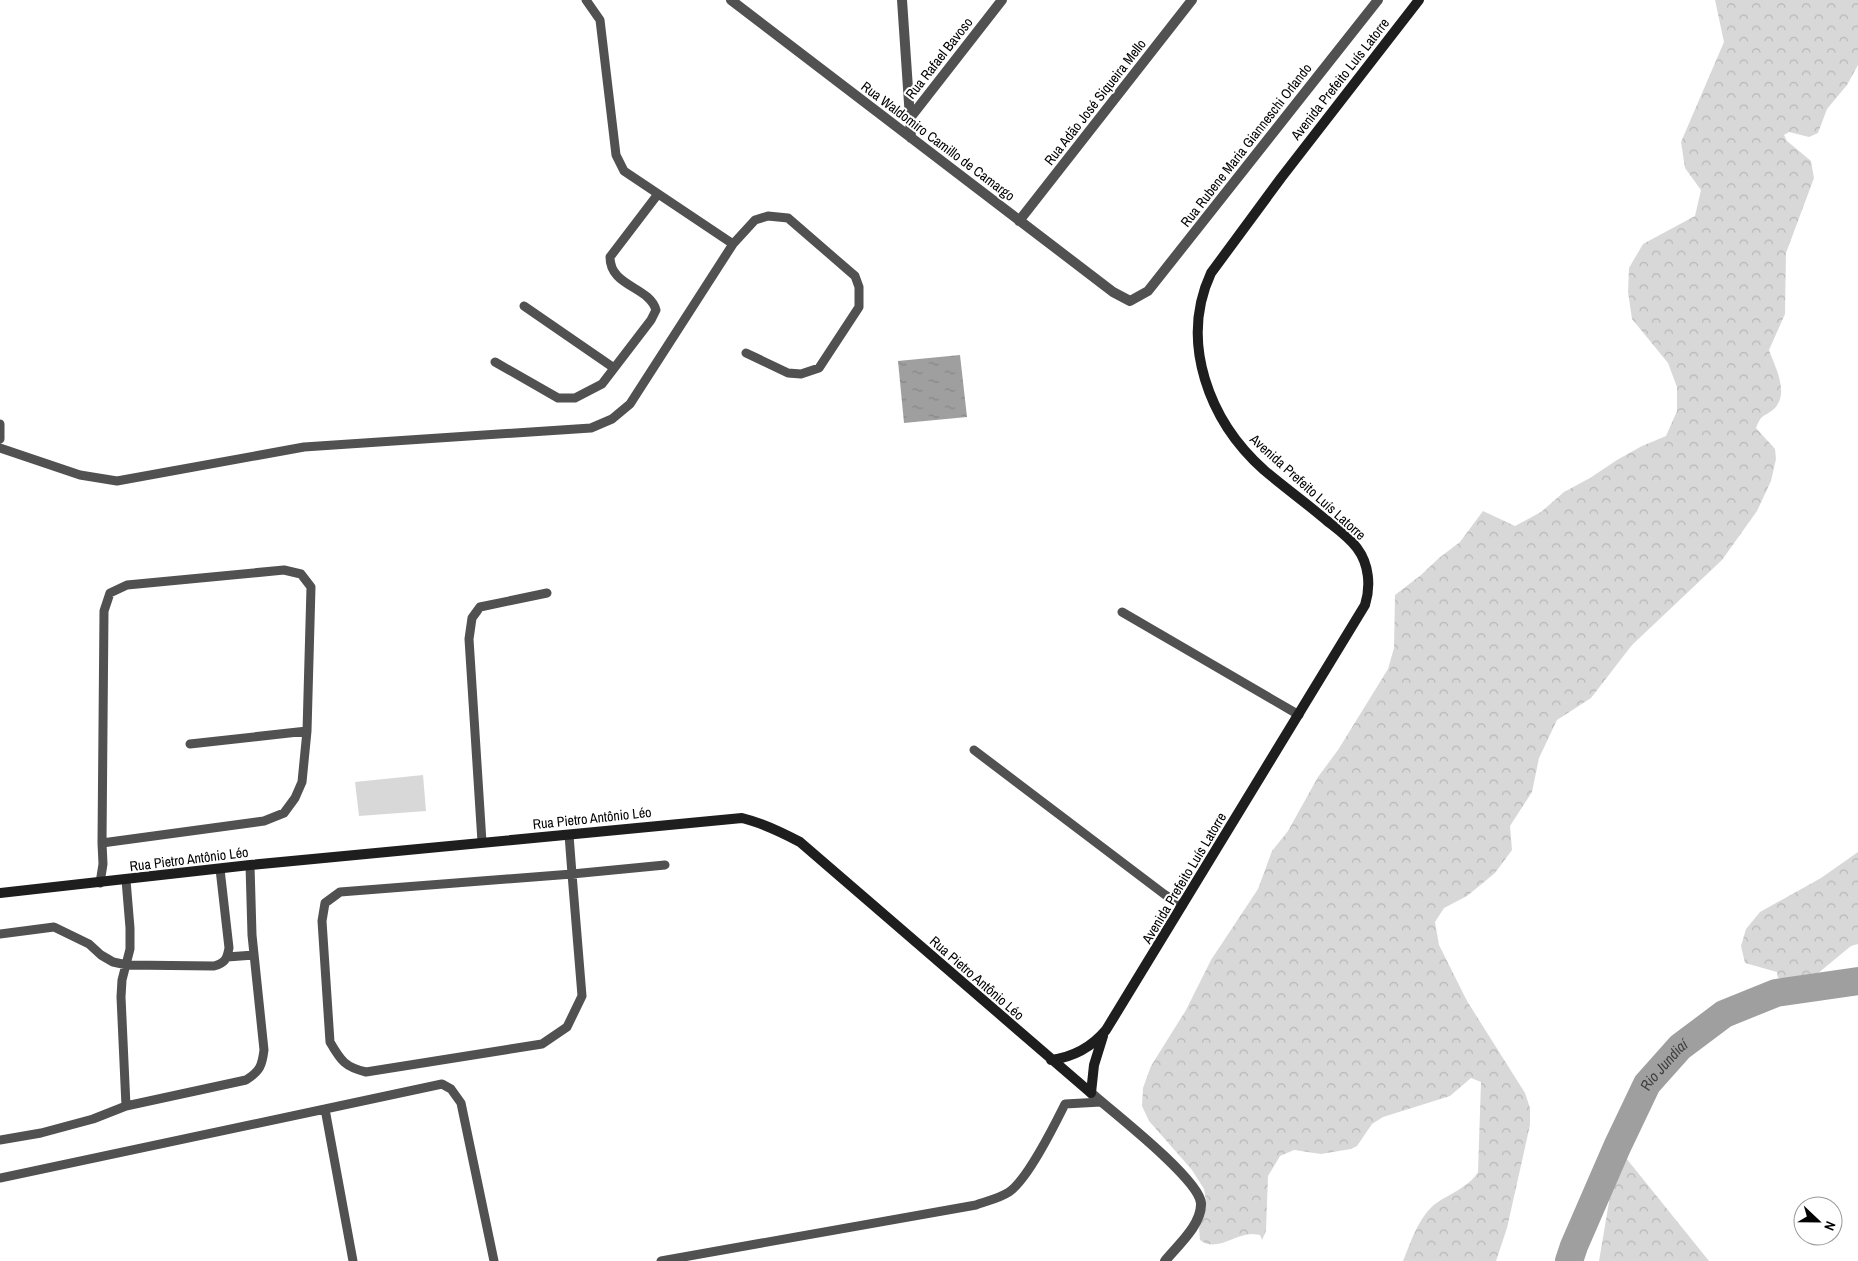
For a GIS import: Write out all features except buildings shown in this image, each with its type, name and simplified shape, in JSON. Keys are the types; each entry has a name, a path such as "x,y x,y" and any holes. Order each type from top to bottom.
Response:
{"main road":[{"name":"Avenida Prefeito Luís Latorre","path":"1051,1060 1074,1055 1094,1043 1106,1030 1365,605 1369,592 1365,564 1357,548 1337,529 1263,469 1241,446 1226,425 1205,384 1198,357 1197,332 1200,304 1211,272 1419,0"},
{"name":"Rua Pietro Antônio Léo","path":"0,894 250,865 742,818 784,833 800,842 1091,1093"},
{"name":"Avenida Prefeito Luís Latorre","path":"1091,1093 1094,1065 1106,1030"}],"street":[{"name":"Rua Waldomiro Camillo de Camargo","path":"731,0 1113,292 1130,301"},
{"path":"902,0 910,118"},
{"name":"Rua Rafael Bavoso","path":"911,138 910,118 1002,0"},
{"name":"Rua Adão José Siqueira Mello","path":"1019,221 1192,0"},
{"name":"Rua Rubene Maria Gianneschi Orlando","path":"1130,301 1148,291 1378,0"},
{"path":"1091,1093 1183,1172 1196,1188 1201,1203 1198,1219 1165,1261"}],"lane":[{"path":"586,0 600,20 616,155 624,171 733,244"},
{"path":"495,362 558,398 575,398 602,384 651,320 656,310 653,302 614,274 610,266 610,257 658,194"},
{"path":"0,448 80,475 117,481 304,447 592,428 612,419 630,404 733,244 755,220 768,216 788,218 855,276 858,287 858,307 819,368 801,374 788,373 746,353"},
{"path":"524,306 614,368"},
{"path":"0,424 0,439"},
{"path":"100,883 103,864 102,843 104,610 110,593 127,585 137,584 284,570 301,574 311,587 307,731 302,782 295,798 284,813 264,821 102,843"},
{"path":"482,842 469,639 472,618 480,607 547,593"},
{"path":"1122,612 1299,715"},
{"path":"190,744 307,731"},
{"path":"974,750 1182,906"},
{"path":"569,834 572,874 582,996 567,1026 542,1044 366,1072 352,1068 340,1059 330,1042 322,921 325,903 340,892 572,874 665,865"},
{"path":"0,1140 41,1133 93,1120 126,1106 246,1080 257,1073 262,1063 264,1050 254,955 250,865"},
{"path":"0,934 54,926 89,944 101,955 113,962 127,965 214,966 222,964 227,958 228,938 220,869"},
{"path":"126,880 130,948 122,980 121,997 126,1106"},
{"path":"227,958 254,955"},
{"path":"0,1178 442,1084 452,1089 462,1103 494,1261"},
{"path":"661,1261 976,1205 1010,1192 1020,1181 1043,1147 1065,1104 1101,1102"},
{"path":"325,1109 353,1261"}],"green space":[{"path":"1715,0 1858,0 1858,65 1847,85 1827,109 1818,133 1809,137 1789,132 1784,135 1787,141 1811,161 1814,178 1786,253 1785,314 1769,350 1780,380 1781,395 1779,403 1761,418 1756,428 1775,449 1776,459 1771,481 1757,511 1722,560 1632,645 1591,698 1557,720 1539,758 1532,792 1510,826 1512,850 1495,873 1467,896 1444,908 1435,922 1439,945 1467,1001 1525,1093 1530,1108 1530,1125 1507,1228 1496,1261 1403,1261 1416,1231 1429,1210 1435,1204 1464,1186 1478,1172 1481,1082 1471,1078 1450,1096 1383,1117 1372,1124 1357,1146 1351,1149 1321,1154 1294,1150 1280,1156 1268,1176 1266,1231 1262,1240 1260,1235 1252,1234 1219,1244 1212,1245 1206,1243 1200,1240 1199,1228 1206,1200 1204,1189 1192,1170 1149,1121 1142,1106 1143,1088 1151,1066 1186,1010 1211,960 1258,889 1272,851 1288,831 1318,777 1338,750 1388,669 1394,648 1395,595 1460,542 1483,511 1515,526 1541,512 1564,492 1617,460 1642,446 1666,436 1677,411 1677,387 1668,363 1632,319 1628,292 1629,268 1643,244 1695,216 1701,190 1685,168 1681,142 1724,42"},
{"path":"423,775 426,811 359,816 355,782"},
{"path":"1858,852 1858,944 1851,946 1817,974 1797,979 1778,978 1777,972 1745,963 1741,946 1746,929 1760,912 1821,878"},
{"path":"1626,1158 1709,1261 1599,1261 1610,1196"}],"water":[{"path":"960,355 967,417 904,423 898,361"}],"waterway":[{"name":"Rio Jundiaí","path":"1569,1261 1617,1147 1647,1084 1680,1047 1724,1014 1776,993 1858,981"}]}
